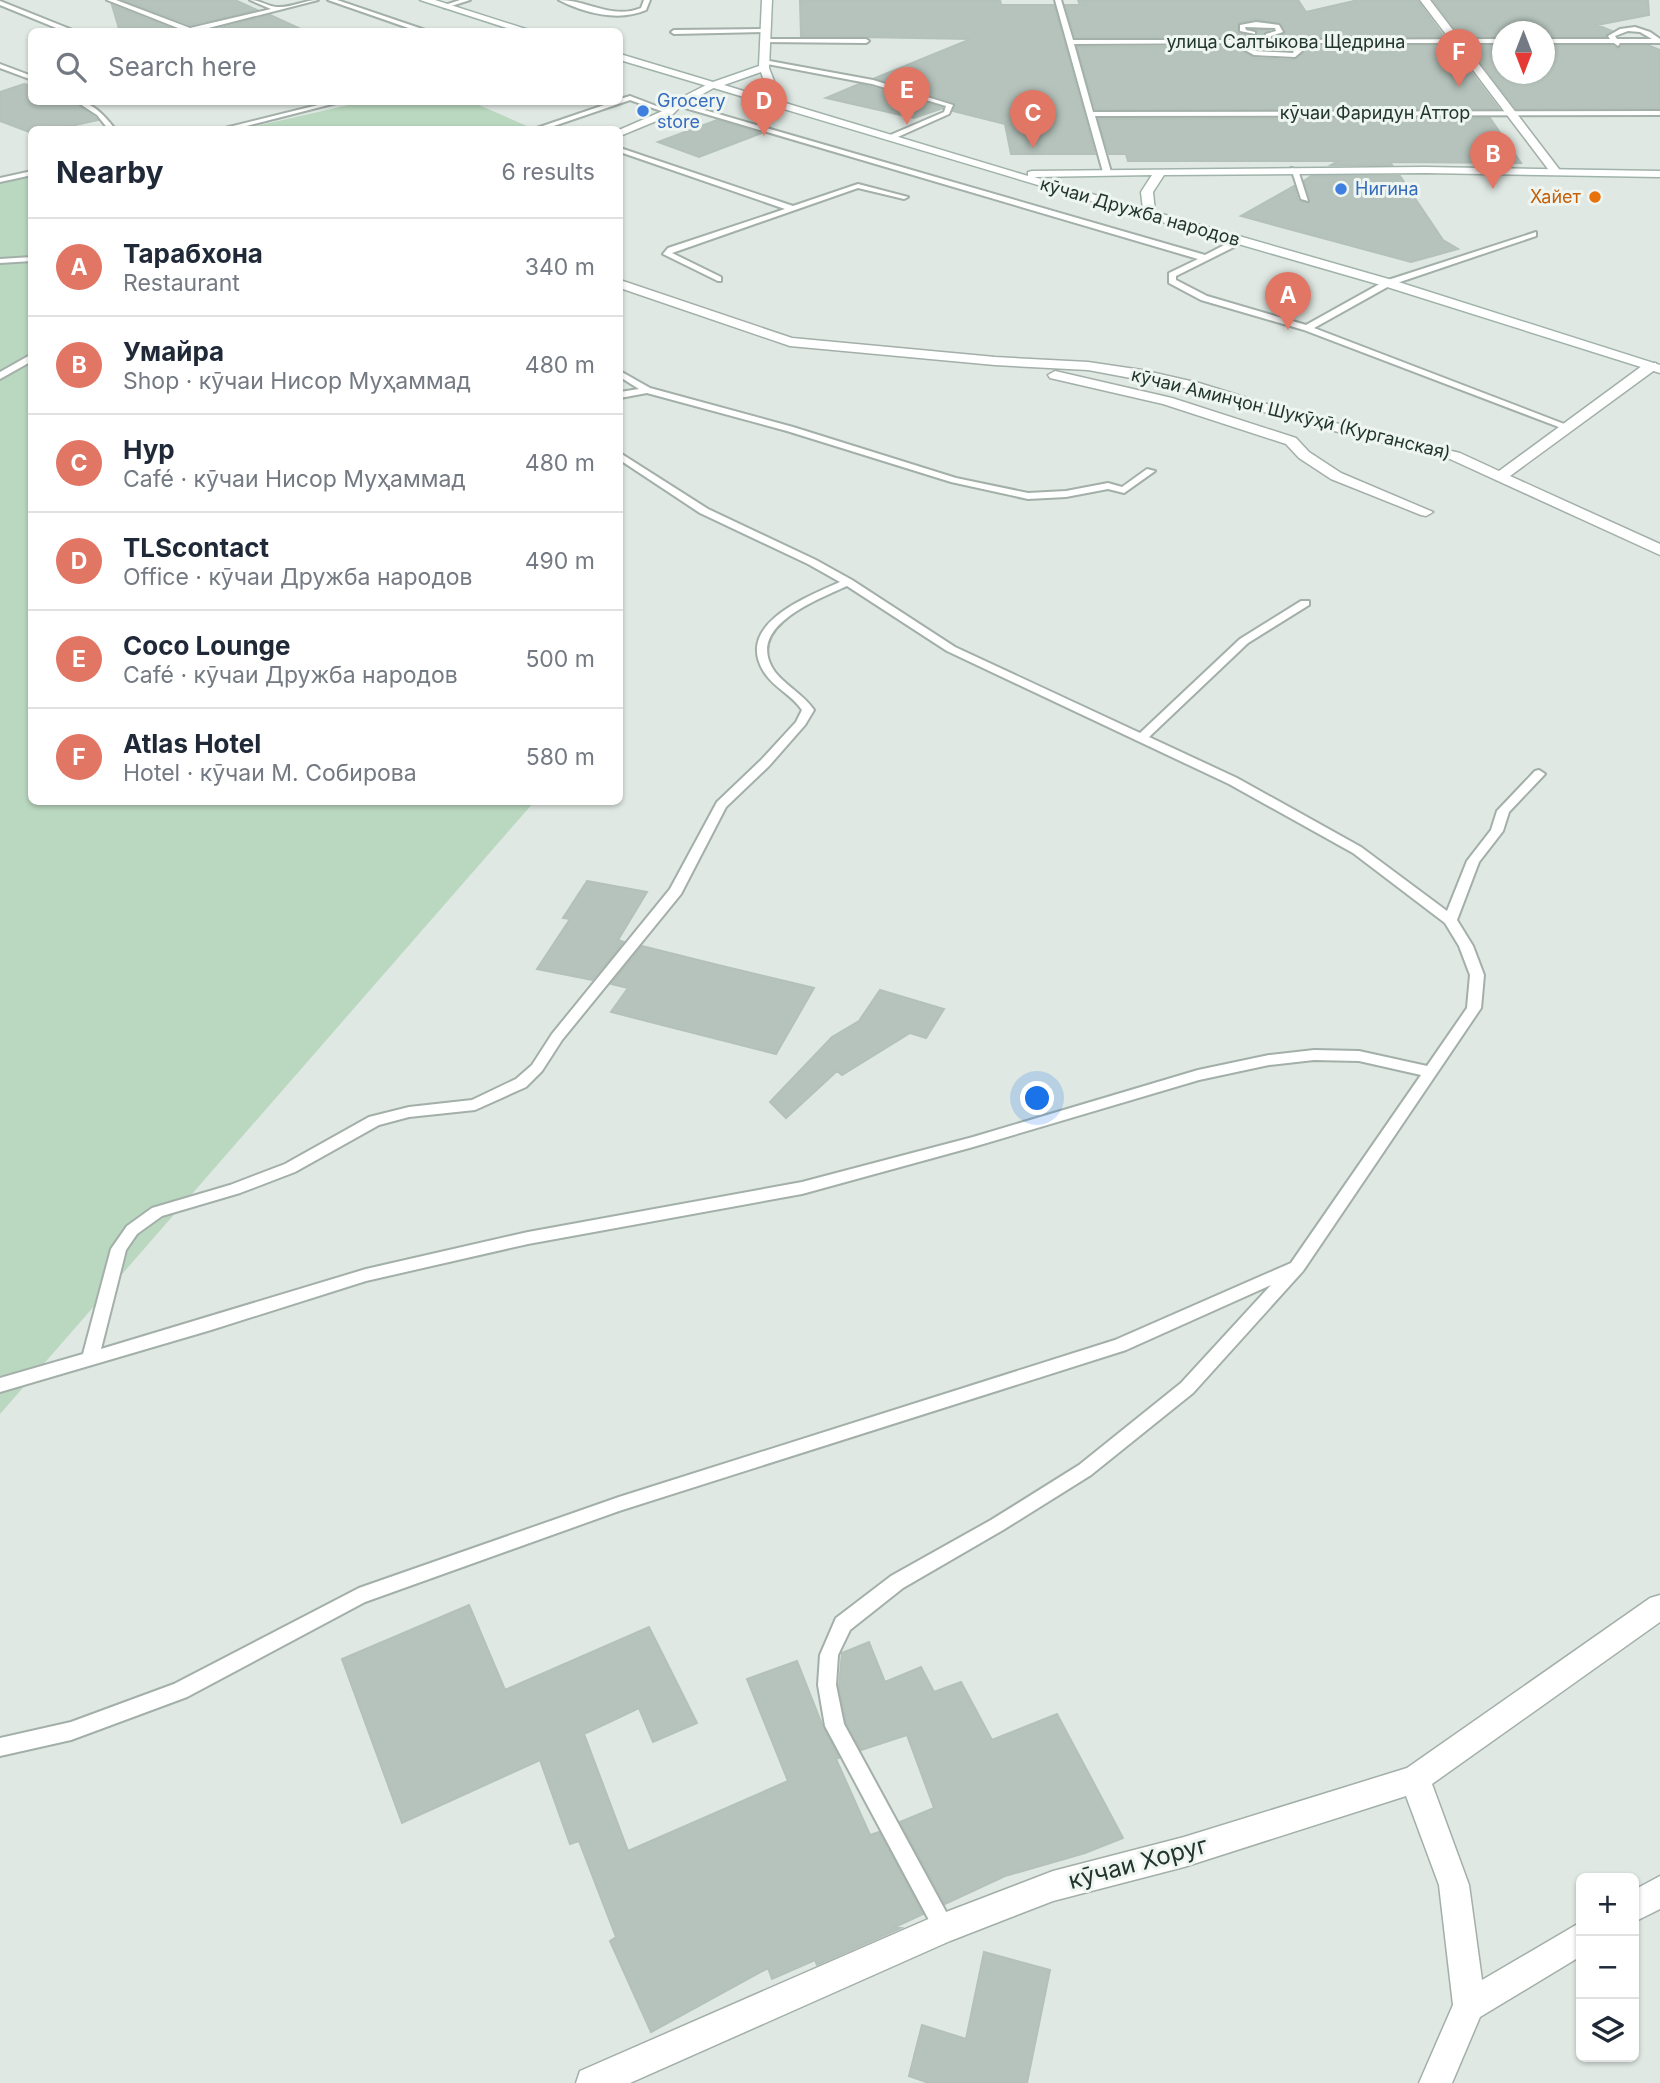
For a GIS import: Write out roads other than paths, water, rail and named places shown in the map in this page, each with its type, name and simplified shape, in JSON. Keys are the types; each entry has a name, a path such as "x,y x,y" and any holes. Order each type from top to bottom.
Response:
{"street":[{"path":"425,0 518,28"},
{"path":"767,0 763,36 764,65 777,103"},
{"path":"1425,0 1555,171"},
{"name":"кӯчаи Дружба народов","path":"623,58 1149,215 1388,283 1655,367"},
{"path":"623,132 714,85 764,65"},
{"path":"1085,196 1106,187 1158,175 1200,170"},
{"path":"1010,174 1294,170 1660,174"},
{"path":"1149,215 1147,192 1158,175"},
{"name":"кӯчаи Аминҷон Шукӯҳӣ (Курганская)","path":"623,285 790,342 995,361 1088,366 1142,374 1194,386 1298,418 1437,450 1501,476 1660,550"},
{"path":"995,361 1167,401 1291,441 1301,453 1323,469 1363,488 1426,512"},
{"path":"1501,476 1655,367"},
{"name":"кӯчаи Хоруг","path":"592,2083 944,1928 1053,1886 1184,1852 1415,1779 1660,1607"},
{"path":"1415,1779 1454,1885 1469,2006 1434,2083"},
{"path":"1639,1904 1660,1891"},
{"path":"1469,2006 1576,1941"}],"lane":[{"path":"110,0 179,28"},
{"path":"253,0 279,9"},
{"path":"199,28 315,0"},
{"path":"331,0 416,28"},
{"path":"445,6 467,0"},
{"path":"562,0 619,14 645,9 647,0"},
{"path":"1058,0 1107,172"},
{"path":"0,4 63,28"},
{"path":"1253,33 1243,31 1242,26 1277,26 1280,32 1268,35 1268,45 1248,46 1248,50 1264,55 1283,56 1296,55 1299,51 1297,48"},
{"path":"1658,41 1651,32 1643,30 1614,32 1611,36 1620,46 1660,50"},
{"path":"674,32 866,41"},
{"name":"улица Салтыкова Щедрина","path":"1069,42 1492,41"},
{"path":"1555,41 1658,41"},
{"path":"764,65 873,82 950,105 947,113 891,138"},
{"path":"0,66 28,76"},
{"path":"0,77 28,69"},
{"path":"623,96 1205,258"},
{"path":"623,101 630,99"},
{"path":"85,105 99,114 110,126"},
{"path":"237,126 324,105"},
{"path":"546,126 611,105"},
{"name":"кӯчаи Фаридун Аттор","path":"1091,114 1660,113"},
{"path":"623,151 793,209"},
{"path":"1294,170 1305,199"},
{"path":"0,180 28,174"},
{"path":"718,279 667,254 671,250 858,187 904,197"},
{"path":"1307,328 1388,283 1533,234"},
{"path":"1239,241 1172,275 1172,281 1204,298 1307,328 1567,427"},
{"path":"0,261 28,259"},
{"path":"0,376 28,359"},
{"path":"623,376 647,390 790,429 954,480 1028,496 1066,494 1108,486 1124,490 1150,471"},
{"path":"623,395 647,390"},
{"path":"623,458 704,511 848,582 951,649 1233,781 1357,850 1450,920 1466,946 1477,975 1474,1008 1297,1267 1187,1388 1142,1427 1085,1470 997,1525 897,1582 843,1624 829,1656 827,1685 835,1726 944,1928"},
{"path":"90,1360 119,1249 132,1230 158,1212 235,1189 290,1168 374,1121 409,1112 475,1105 521,1083 537,1068 557,1037 676,891 721,805 765,763 801,723 808,710 803,702 780,685 767,669 761,656 761,644 767,630 783,615 848,582"},
{"path":"1140,739 1244,641 1306,603"},
{"path":"1450,920 1473,861 1497,831 1503,811 1539,774"},
{"path":"0,1385 366,1275 528,1238 802,1188 973,1142 1198,1075 1258,1062 1314,1055 1359,1056 1430,1072"},
{"path":"0,1746 71,1731 180,1691 359,1595 619,1504 1120,1345 1297,1267"}],"place":[{"name":"Atlas Hotel","path":"1459,87"},
{"name":"Grocery store","path":"643,111"},
{"name":"Coco Lounge","path":"907,125"},
{"name":"TLScontact","path":"764,136"},
{"name":"Нур","path":"1033,148"},
{"name":"Нигина","path":"1341,189"},
{"name":"Умайра","path":"1493,189"},
{"name":"Хайет","path":"1595,197"},
{"name":"Тарабхона","path":"1288,330"}]}
